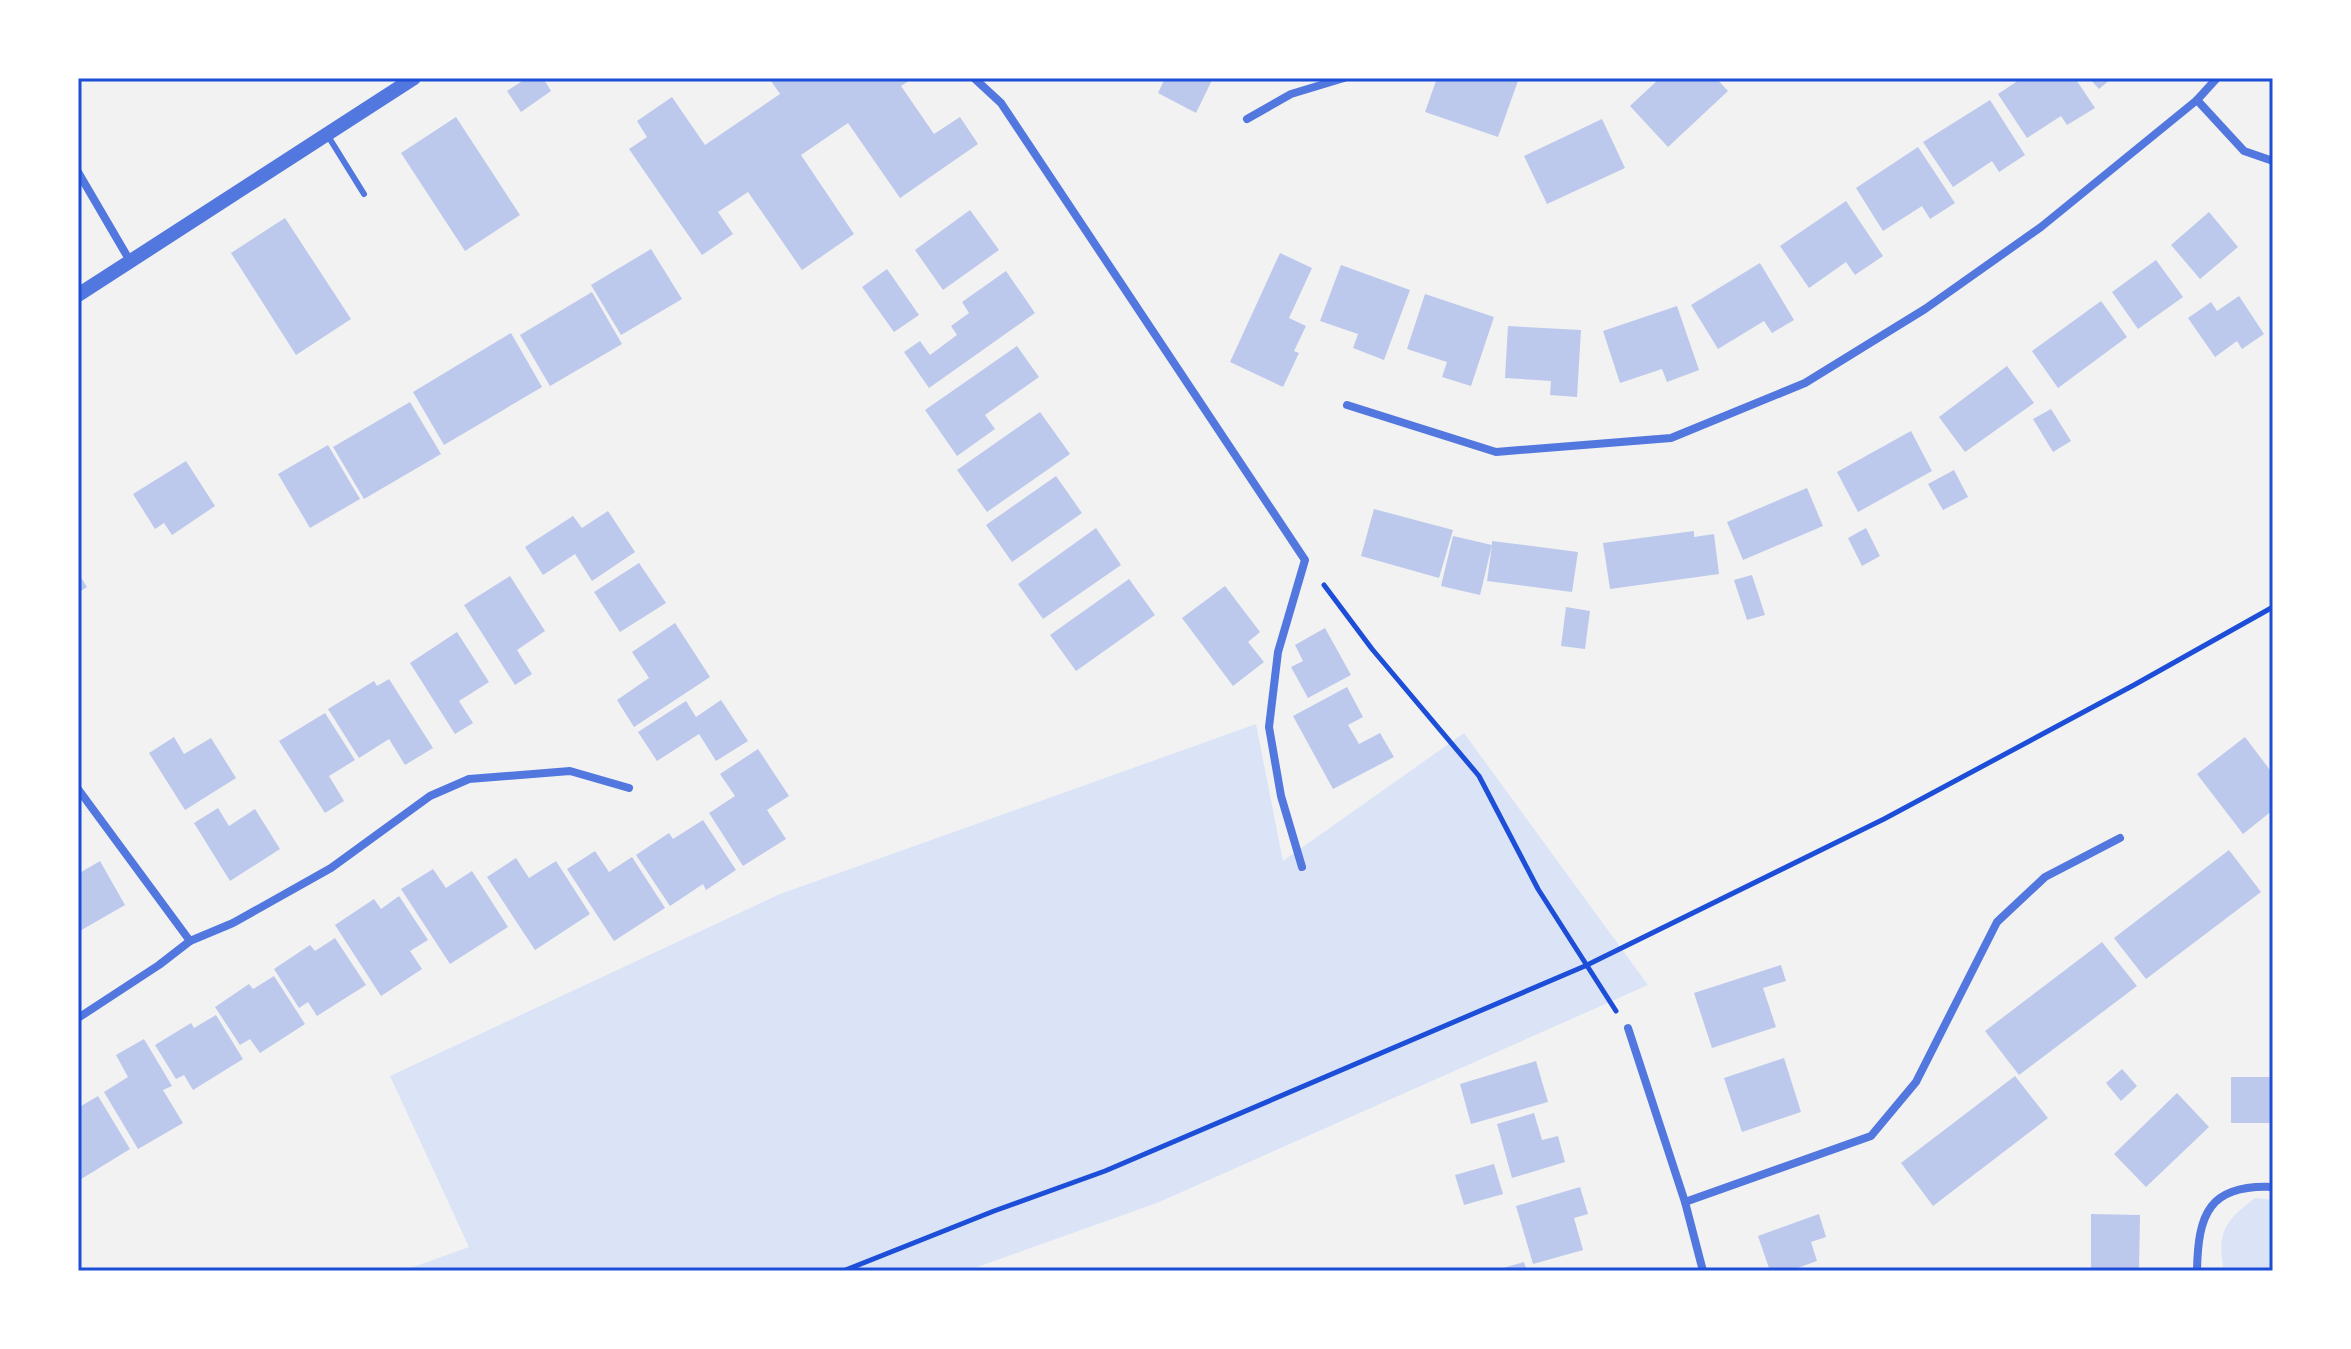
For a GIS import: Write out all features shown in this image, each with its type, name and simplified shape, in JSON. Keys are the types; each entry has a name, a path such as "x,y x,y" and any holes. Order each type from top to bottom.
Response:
{"street":[{"path":"78,295 414,78"},
{"path":"974,78 1001,103 1305,560 1278,652 1269,727 1281,796 1302,867"},
{"path":"1247,119 1291,94 1344,78"},
{"path":"1347,405 1496,452 1671,438 1805,383 1925,309 2041,227 2197,100 2217,78"},
{"path":"2197,100 2244,151 2273,161"},
{"path":"78,172 130,261"},
{"path":"78,1018 190,941 233,923 331,868 430,796 469,779 570,771 629,788"},
{"path":"78,789 190,941"},
{"path":"1685,1202 1871,1136 1916,1082 1997,922 2045,877 2120,838"},
{"path":"1628,1028 1685,1202 1703,1271"},
{"path":"2197,1271 2198,1235 2206,1213 2219,1199 2242,1188 2273,1187"}],"lane":[{"path":"327,134 364,194"}],"path":[{"path":"1305,560 1372,649 1479,776 1538,889 1628,1028"},
{"path":"843,1271 1105,1171 1585,966 1884,819 2273,607"}],"shaded area":[{"path":"1256,724 1283,861 1464,733 1648,985 1157,1203 966,1271 402,1271 469,1247 390,1076 780,894"},
{"path":"2255,1198 2273,1200 2273,1271 2224,1271 2221,1246 2225,1228"}],"building":[{"path":"527,78 543,78 551,91 521,112 507,91"},
{"path":"769,78 913,78 901,86 934,134 960,117 978,144 900,198 848,123 801,155 854,234 802,270 748,192 718,212 733,234 702,255 629,149 647,137 637,121 672,97 705,145 780,94"},
{"path":"1165,78 1213,78 1196,113 1158,93"},
{"path":"1437,78 1519,78 1498,137 1425,112"},
{"path":"1660,78 1716,78 1728,91 1668,147 1630,106"},
{"path":"2022,78 2075,78 2095,108 2067,125 2061,116 2027,138 1998,94"},
{"path":"2089,78 2112,78 2099,89"},
{"path":"1990,100 2025,155 1999,172 1992,161 1953,187 1923,142"},
{"path":"456,117 520,215 465,251 401,153"},
{"path":"1602,119 1625,168 1547,204 1524,156"},
{"path":"1918,147 1955,203 1930,219 1922,206 1883,231 1856,188"},
{"path":"1846,201 1883,256 1855,275 1846,262 1809,288 1780,246"},
{"path":"970,210 999,250 943,290 915,250"},
{"path":"2209,212 2238,247 2200,279 2171,245"},
{"path":"285,218 351,319 296,355 231,253"},
{"path":"651,249 682,299 621,335 591,285"},
{"path":"1280,253 1312,268 1289,318 1306,326 1294,351 1299,353 1283,387 1230,362"},
{"path":"2156,260 2183,297 2138,329 2112,292"},
{"path":"1760,263 1794,320 1772,333 1764,321 1718,349 1691,305"},
{"path":"1341,265 1410,290 1384,360 1353,348 1358,334 1320,321"},
{"path":"887,269 919,315 894,332 862,287"},
{"path":"1006,271 1035,313 929,388 904,352 920,341 930,355 957,335 951,326 969,313 962,302"},
{"path":"592,292 622,344 550,386 520,335"},
{"path":"1425,294 1494,317 1471,386 1442,377 1447,362 1407,349"},
{"path":"2239,296 2264,334 2242,349 2237,341 2215,357 2188,318 2211,302 2217,311"},
{"path":"2101,301 2127,337 2058,388 2032,351"},
{"path":"1677,306 1699,370 1667,382 1662,369 1620,383 1603,331"},
{"path":"1508,326 1581,330 1577,397 1550,395 1551,381 1505,378"},
{"path":"511,333 542,387 444,445 413,392"},
{"path":"1017,346 1039,377 985,415 995,429 957,456 925,410"},
{"path":"2007,366 2034,403 1965,452 1939,417"},
{"path":"410,402 441,454 364,499 333,447"},
{"path":"2051,409 2071,441 2053,452 2033,419"},
{"path":"1040,412 1070,454 987,512 957,470"},
{"path":"1911,431 1932,471 1858,512 1837,472"},
{"path":"328,445 360,499 310,528 278,474"},
{"path":"186,461 215,506 172,535 164,523 155,529 133,494"},
{"path":"1954,470 1968,497 1943,510 1928,484"},
{"path":"1056,476 1082,513 1012,562 986,525"},
{"path":"1807,488 1823,526 1743,560 1727,522"},
{"path":"1374,509 1453,530 1439,578 1361,556"},
{"path":"608,511 635,552 592,581 575,554 543,575 525,547 573,516 582,528"},
{"path":"1096,528 1121,565 1043,619 1018,584"},
{"path":"1866,528 1880,556 1862,566 1848,538"},
{"path":"1694,531 1694,537 1714,534 1719,574 1610,589 1603,543"},
{"path":"1453,536 1492,545 1480,595 1441,586"},
{"path":"1492,541 1578,552 1572,592 1487,581"},
{"path":"639,563 666,603 620,632 594,592"},
{"path":"78,573 87,587 78,593"},
{"path":"1752,575 1765,615 1747,620 1734,580"},
{"path":"510,576 545,631 517,650 532,674 515,685 464,605"},
{"path":"1129,579 1155,615 1076,671 1050,635"},
{"path":"1225,586 1260,632 1248,642 1264,662 1233,686 1182,618"},
{"path":"1566,607 1590,611 1585,649 1561,646"},
{"path":"675,623 710,677 634,727 617,700 649,678 632,652"},
{"path":"1325,628 1351,675 1308,698 1291,667 1303,661 1295,645"},
{"path":"457,632 489,682 459,701 473,723 455,734 410,663"},
{"path":"389,679 433,748 405,765 389,739 359,758 328,709 374,681 377,686"},
{"path":"1347,687 1363,717 1348,725 1359,744 1380,733 1394,757 1333,789 1293,716"},
{"path":"721,700 748,741 716,761 699,734 657,761 638,732 686,701 696,717"},
{"path":"325,713 355,760 329,776 344,801 325,813 279,741"},
{"path":"174,737 184,754 211,738 236,778 185,810 149,753"},
{"path":"2245,737 2273,774 2273,810 2243,834 2197,774"},
{"path":"758,749 789,796 767,810 786,839 743,866 709,813 735,796 720,774"},
{"path":"218,808 229,826 255,809 280,849 230,881 194,823"},
{"path":"703,820 736,870 706,890 703,884 670,906 636,855 669,833 673,839"},
{"path":"2229,850 2261,892 2146,979 2114,938"},
{"path":"595,851 609,872 632,857 665,908 614,941 567,869"},
{"path":"516,858 529,878 556,861 590,914 535,950 487,877"},
{"path":"100,861 125,905 78,932 78,874"},
{"path":"433,869 446,888 472,871 508,927 450,964 401,889"},
{"path":"399,896 428,940 410,951 422,969 381,996 335,925 374,899 381,909"},
{"path":"335,938 366,985 317,1016 308,1002 299,1008 274,969 310,945 315,951"},
{"path":"2102,942 2137,986 2019,1075 1985,1031"},
{"path":"1781,965 1786,981 1763,988 1776,1027 1712,1048 1694,993"},
{"path":"274,976 305,1024 260,1053 250,1039 240,1045 215,1007 249,984 253,989"},
{"path":"216,1015 243,1059 193,1090 184,1075 176,1079 155,1045 191,1023 194,1028"},
{"path":"144,1039 172,1086 163,1090 183,1123 138,1149 104,1092 128,1077 116,1055"},
{"path":"1784,1058 1801,1112 1742,1132 1724,1078"},
{"path":"1536,1061 1548,1102 1471,1124 1460,1084"},
{"path":"2122,1069 2137,1086 2121,1101 2106,1083"},
{"path":"2015,1076 2048,1118 1933,1206 1901,1163"},
{"path":"2231,1077 2273,1077 2273,1123 2231,1123"},
{"path":"2177,1093 2209,1127 2146,1187 2114,1154"},
{"path":"98,1096 130,1149 78,1181 78,1108"},
{"path":"1534,1113 1542,1140 1558,1136 1565,1162 1512,1178 1497,1124"},
{"path":"1494,1164 1503,1194 1464,1205 1455,1175"},
{"path":"1580,1187 1588,1214 1574,1218 1583,1250 1533,1264 1516,1206"},
{"path":"1819,1214 1826,1237 1811,1242 1817,1261 1789,1271 1770,1271 1758,1236"},
{"path":"2091,1214 2140,1215 2139,1271 2091,1271"},
{"path":"1524,1262 1527,1271 1496,1271 1496,1270"}]}
